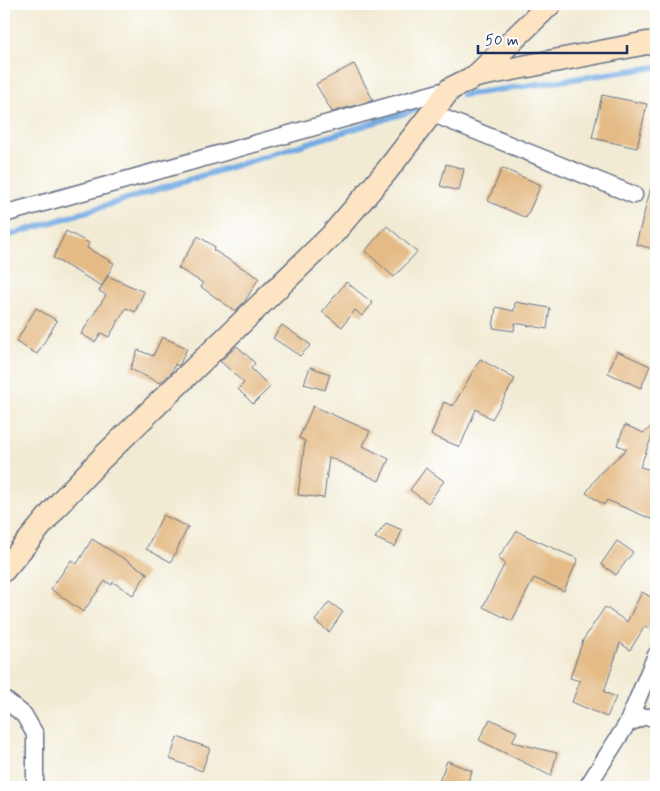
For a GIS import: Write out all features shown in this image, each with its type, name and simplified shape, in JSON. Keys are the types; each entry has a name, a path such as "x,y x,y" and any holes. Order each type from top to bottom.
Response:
{"street":[{"path":"476,76 550,4"},
{"path":"4,214 450,89 476,76 647,43 656,44"},
{"path":"8,559 102,456 331,236 386,172 450,89"},
{"path":"431,114 634,195"},
{"path":"587,787 627,724 656,655"},
{"path":"4,699 24,715 35,734 35,787"},
{"path":"627,724 643,717 656,717"}],"building":[{"path":"354,64 373,100 332,112 316,84"},
{"path":"602,95 647,104 637,148 592,138"},
{"path":"446,164 464,169 459,191 440,186"},
{"path":"502,168 541,185 526,218 488,201"},
{"path":"651,187 656,188 656,250 636,244"},
{"path":"387,226 417,252 394,277 365,251"},
{"path":"66,231 89,243 87,248 114,263 102,286 53,258"},
{"path":"198,236 215,247 213,250 259,278 245,301 235,311 201,287 203,283 178,268"},
{"path":"108,276 144,292 135,312 126,308 109,337 101,333 95,342 81,334 106,295 99,291"},
{"path":"346,282 373,303 362,316 355,310 342,327 322,312"},
{"path":"515,302 550,308 547,329 515,323 514,331 493,328 496,307 514,311"},
{"path":"36,308 57,321 37,354 16,342"},
{"path":"282,325 311,345 300,356 273,338"},
{"path":"162,337 187,348 180,364 178,366 175,364 172,372 160,383 130,369 138,350 153,356"},
{"path":"237,346 255,363 251,368 270,387 253,404 238,389 244,383 220,361"},
{"path":"617,351 650,366 641,388 608,373"},
{"path":"480,359 515,379 492,419 476,409 460,447 431,435 444,402 453,406"},
{"path":"310,367 330,374 325,390 304,384"},
{"path":"313,406 370,431 363,446 389,459 379,481 329,457 324,498 298,495 305,441 299,438"},
{"path":"656,422 640,467 656,471 656,521 607,500 604,505 586,493 600,473 627,449 617,445 625,425 644,433"},
{"path":"426,468 444,481 428,503 410,490"},
{"path":"163,515 188,527 171,562 146,549"},
{"path":"386,523 402,530 395,547 375,538"},
{"path":"517,531 578,559 564,591 534,578 512,621 483,607 505,563 498,558"},
{"path":"92,539 147,573 133,595 113,582 112,585 105,581 83,612 51,589 71,560 77,564"},
{"path":"617,541 633,552 616,575 601,564"},
{"path":"642,592 656,600 656,632 645,626 630,650 620,643 604,692 616,697 607,717 572,702 580,681 570,678 583,640 605,607 627,622"},
{"path":"329,602 343,612 329,632 315,621"},
{"path":"490,719 517,732 512,742 557,753 551,776 479,740"},
{"path":"177,737 210,748 202,771 170,759"},
{"path":"447,761 472,771 466,787 437,787"}],"waterway":[{"path":"463,95 656,67"},
{"path":"4,237 418,109"}]}
